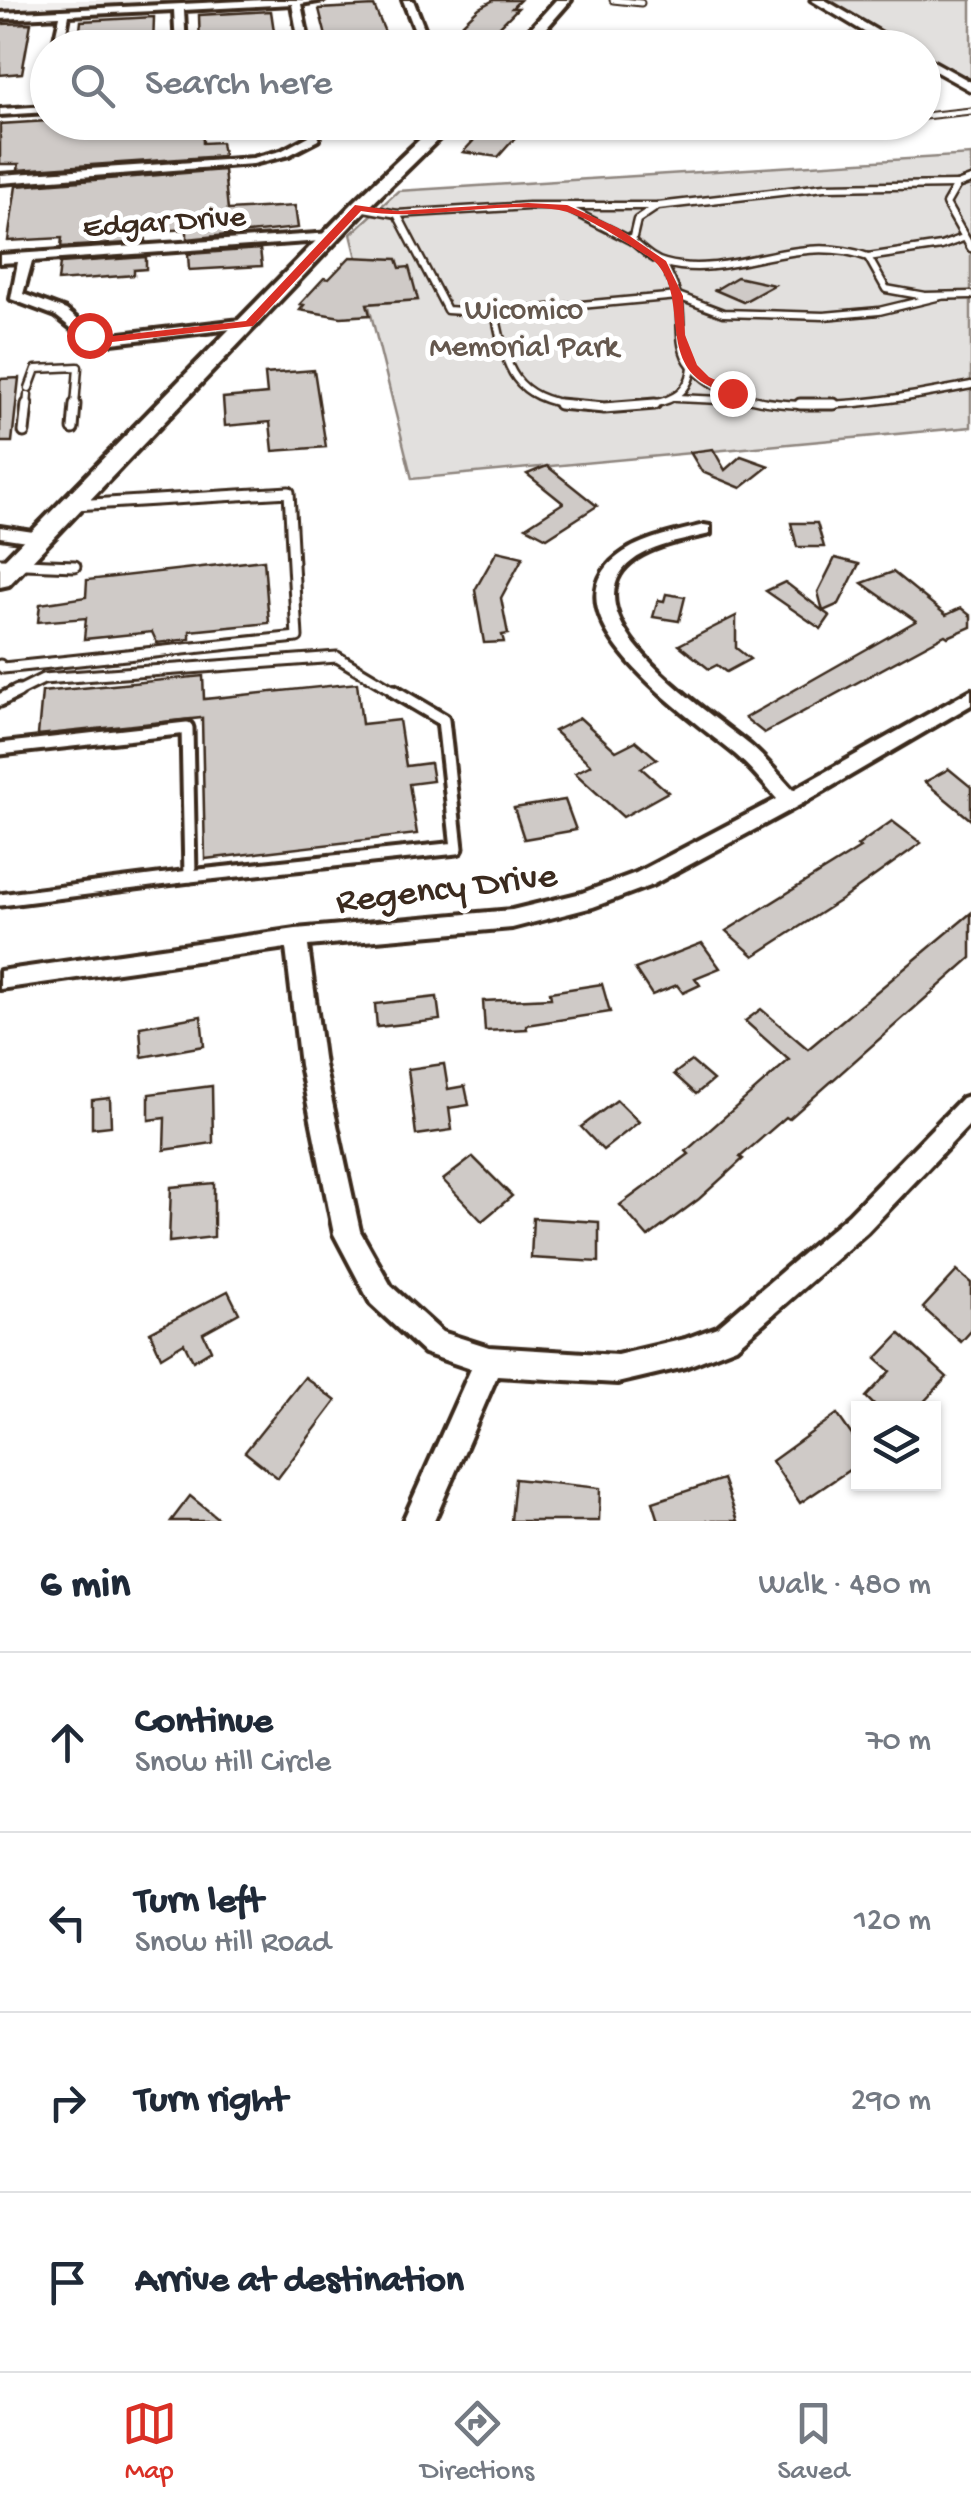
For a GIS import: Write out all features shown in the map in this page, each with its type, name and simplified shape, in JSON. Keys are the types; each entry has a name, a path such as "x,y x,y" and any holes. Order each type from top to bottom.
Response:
{"main road":[{"path":"536,30 564,0"},
{"path":"5,569 74,505 429,140"}],"street":[{"path":"0,16 319,0"},
{"path":"408,0 420,30"},
{"path":"817,0 870,30"},
{"path":"296,1 302,30"},
{"path":"179,7 180,30"},
{"path":"62,30 65,12"},
{"path":"941,70 971,87"},
{"path":"0,112 30,108"},
{"path":"0,179 253,161 285,153 310,140"},
{"name":"Edgar Drive","path":"0,258 332,237"},
{"path":"26,257 16,296 61,313 89,335 112,339 249,324"},
{"path":"704,530 639,549 610,573 604,606 612,630 628,651 746,752 791,801"},
{"path":"0,532 40,538"},
{"name":"Regency Drive","path":"0,980 296,938 512,919 585,901 644,879 966,705"},
{"path":"296,938 312,1065 347,1234 381,1295 421,1331 434,1342 490,1360 617,1369 726,1337 858,1223 971,1106"},
{"path":"418,1521 490,1360"}],"lane":[{"path":"613,0 641,2"},
{"path":"941,114 971,111"},
{"path":"359,208 397,214 528,206 658,206 824,187 957,185 971,180"},
{"path":"957,185 946,204 971,248"},
{"path":"632,241 637,220 658,206"},
{"path":"564,207 632,241 663,263 678,296 680,335 692,366 690,385 675,398"},
{"path":"397,214 447,310 495,313 678,296 708,310 738,314 850,316 941,296"},
{"path":"663,263 733,263 815,248 841,249 868,257 941,246 963,238"},
{"path":"868,257 886,289 902,306"},
{"path":"886,289 941,296 971,295"},
{"path":"495,313 511,374 528,392 547,402 586,407 675,398 914,398 971,385"},
{"path":"692,366 719,388 760,401"},
{"path":"24,432 28,391 36,369 78,367 73,428"},
{"path":"0,666 297,637 290,492 74,505"},
{"path":"5,569 75,566"},
{"path":"0,700 43,679 337,658 442,720 457,848 0,900"},
{"path":"0,749 187,728 190,876"}],"shaded area":[{"path":"0,0 216,0 0,11"}],"green space":[{"path":"826,0 971,0 971,82 941,65 941,30 880,30"},
{"name":"Wicomico Memorial Park","path":"971,155 971,427 412,479 351,234 398,191"}],"building":[{"path":"494,0 520,0 512,8 518,8 496,30 455,30"},
{"path":"374,6 384,30 324,30 319,9"},
{"path":"271,11 274,30 199,30 199,15"},
{"path":"154,17 154,30 80,30 81,21"},
{"path":"31,23 22,73 0,75 0,24"},
{"path":"30,122 30,140 221,142 223,156 18,170 19,164 0,164 0,124"},
{"path":"474,140 513,140 498,157 463,152"},
{"path":"224,170 228,210 295,206 298,228 187,239 187,229 145,232 146,242 61,247 62,238 8,241 16,186"},
{"path":"260,249 262,266 189,270 188,254"},
{"path":"146,257 146,269 134,270 134,275 58,281 60,263"},
{"path":"350,257 397,259 400,268 409,267 418,300 367,304 370,315 341,317 300,310 304,305 300,304 324,278 329,279"},
{"path":"737,277 774,285 743,302 715,290"},
{"path":"314,370 326,447 273,451 270,422 225,426 223,398 267,394 265,374"},
{"path":"19,378 12,442 0,442 0,379"},
{"path":"713,449 725,470 741,456 769,466 741,488 702,472 690,452"},
{"path":"547,466 597,506 547,538 526,527 563,503 527,474"},
{"path":"791,523 817,523 824,547 797,547"},
{"path":"497,551 523,557 501,598 508,634 502,635 504,642 484,643 475,590"},
{"path":"835,558 859,564 839,604 823,611 818,592"},
{"path":"264,560 269,623 190,631 190,639 157,643 152,632 84,639 86,618 38,622 40,604 86,597 87,580"},
{"path":"893,572 946,615 961,608 971,616 971,627 945,635 764,733 745,718 916,621 862,583"},
{"path":"785,582 830,616 821,629 766,591"},
{"path":"666,594 685,597 679,621 653,617 658,600 664,601"},
{"path":"736,616 736,648 750,659 726,672 717,665 709,669 679,645"},
{"path":"203,676 204,699 357,683 362,724 399,720 406,766 430,763 433,781 409,784 417,834 205,859 202,718 38,735 42,692"},
{"path":"580,718 616,751 636,741 657,759 641,768 668,792 623,817 575,773 591,765 554,731"},
{"path":"949,769 971,787 971,820 925,782"},
{"path":"565,800 576,830 524,839 514,808"},
{"path":"892,821 921,843 841,900 754,956 726,931 860,848 857,846"},
{"path":"971,913 971,958 789,1119 786,1117 740,1157 743,1159 699,1199 648,1237 620,1205 689,1154 686,1151 789,1060 745,1021 761,1009 808,1049"},
{"path":"702,943 720,968 695,978 700,985 683,993 677,985 652,995 635,969"},
{"path":"602,984 610,1012 526,1025 527,1029 485,1031 483,1001 551,998 550,992"},
{"path":"437,997 440,1020 377,1027 375,1004"},
{"path":"201,1016 204,1046 142,1057 140,1027"},
{"path":"691,1061 713,1080 696,1094 674,1074"},
{"path":"444,1064 448,1089 465,1086 469,1105 449,1108 452,1130 416,1135 408,1069"},
{"path":"212,1086 213,1143 164,1150 165,1118 149,1120 149,1094"},
{"path":"110,1098 111,1126 92,1128 92,1100"},
{"path":"617,1100 639,1122 603,1150 581,1127"},
{"path":"473,1157 512,1196 482,1221 443,1180"},
{"path":"214,1183 214,1237 169,1242 171,1187"},
{"path":"533,1218 599,1222 599,1262 531,1258"},
{"path":"957,1271 971,1283 971,1331 961,1342 923,1308"},
{"path":"228,1291 239,1313 203,1333 211,1350 193,1361 184,1343 161,1357 150,1332"},
{"path":"900,1334 947,1377 925,1401 870,1401 866,1397 890,1371 876,1359"},
{"path":"305,1377 336,1401 278,1478 245,1452"},
{"path":"837,1414 851,1434 851,1469 800,1503 772,1461"},
{"path":"515,1479 600,1488 599,1521 511,1521"},
{"path":"723,1479 738,1521 659,1521 653,1502"},
{"path":"190,1496 221,1521 171,1521"}],"route":[{"path":"89,335 112,339 249,324 359,208 397,214 564,207 614,230 663,263 678,296 680,335 686,355 705,380 732,393"}]}
